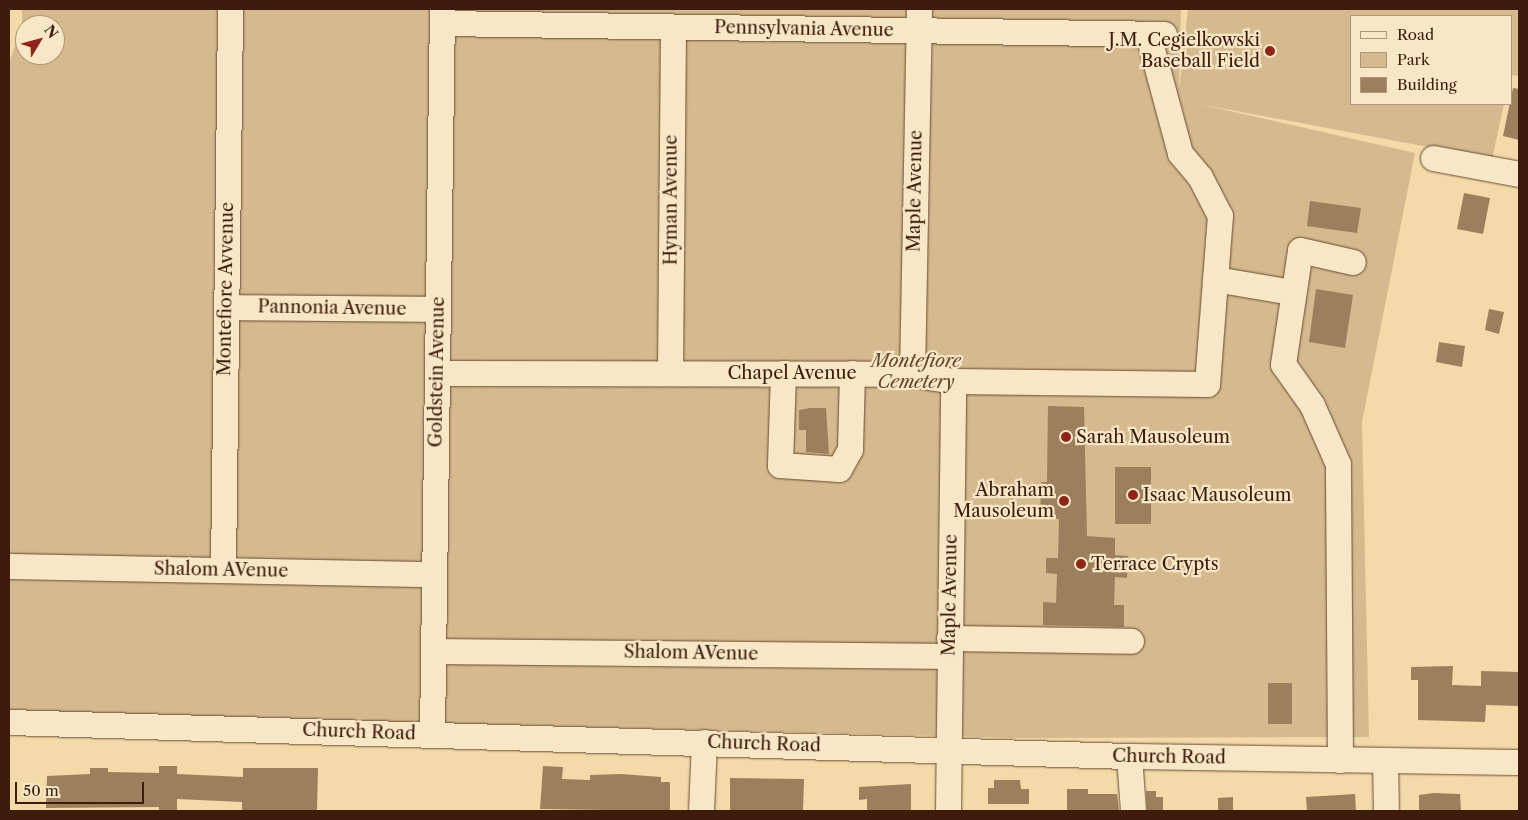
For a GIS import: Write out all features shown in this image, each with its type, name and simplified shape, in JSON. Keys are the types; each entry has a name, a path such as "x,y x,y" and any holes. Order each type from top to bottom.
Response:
{"street":[{"name":"Montefiore Avvenue","path":"223,569 230,9"},
{"name":"Pennsylvania Avenue","path":"442,16 684,21 919,19 1157,34 1180,153 1200,177 1220,216 1215,279"},
{"name":"Goldstein Avenue","path":"432,734 442,16"},
{"name":"Maple Avenue","path":"912,374 919,19"},
{"name":"Hyman Avenue","path":"670,373 684,21"},
{"path":"1433,158 1519,174"},
{"path":"1340,760 1338,464 1312,404 1283,364 1292,292 1300,250 1353,262"},
{"name":"Chapel Avenue","path":"437,373 852,373 912,374 953,381 1207,384 1215,279"},
{"path":"1215,279 1292,292"},
{"name":"Pannonia Avenue","path":"226,307 438,309"},
{"path":"784,373 780,465 839,469 850,449 852,373"},
{"name":"Maple Avenue","path":"948,811 947,750 953,381"},
{"name":"Shalom AVenue","path":"9,566 434,574"},
{"name":"Shalom AVenue","path":"433,651 949,647 1131,641"},
{"name":"Church Road","path":"9,722 1129,756 1519,762"},
{"path":"701,811 704,742"},
{"path":"1129,756 1132,811"},
{"path":"1385,760 1386,811"}],"green space":[{"name":"Montefiore Cemetery","path":"22,9 1181,9 1179,90 1188,9 1519,9 1519,76 1513,75 1513,15 1350,15 1350,105 1504,105 1492,159 1199,104 1415,153 1362,422 1369,737 1020,738 9,713 9,63 15,45 15,65 65,65 65,15 22,15"}],"building":[{"path":"1513,88 1519,89 1519,140 1503,136 1509,105 1513,105"},
{"path":"1464,193 1490,198 1483,234 1457,229"},
{"path":"1310,201 1361,208 1357,233 1307,226"},
{"path":"1316,289 1353,295 1345,348 1309,342"},
{"path":"1489,309 1504,312 1499,334 1485,330"},
{"path":"1439,342 1465,346 1462,367 1436,362"},
{"path":"1048,406 1084,407 1087,536 1115,538 1115,555 1128,556 1127,578 1115,577 1114,605 1124,605 1124,627 1043,625 1043,602 1056,603 1057,574 1046,573 1046,558 1058,558 1059,519 1040,519 1041,482 1047,482"},
{"path":"826,408 829,454 806,452 806,430 799,430 799,410"},
{"name":"Isaac Mausoleum","path":"1115,467 1151,467 1151,524 1115,524"},
{"path":"1453,666 1452,685 1481,686 1481,671 1519,672 1519,706 1486,705 1485,722 1418,720 1418,680 1411,680 1411,667"},
{"path":"1268,683 1292,683 1292,724 1268,724"},
{"path":"159,766 177,766 177,774 243,777 243,768 318,768 317,811 242,811 242,802 177,799 177,811 159,811 159,807 46,808 47,776 90,774 90,768 108,768 108,772 159,773"},
{"path":"543,766 563,767 562,779 590,780 590,775 621,774 661,777 661,782 670,782 670,811 540,809"},
{"path":"730,778 804,779 803,811 730,811"},
{"path":"994,780 1020,780 1021,789 1029,789 1029,804 988,804 988,788 994,788"},
{"path":"911,784 911,811 867,811 867,799 859,800 859,787"},
{"path":"1067,789 1088,789 1088,794 1117,794 1119,811 1067,811"},
{"path":"1146,791 1156,791 1156,797 1163,797 1163,811 1147,811"},
{"path":"1434,793 1460,794 1461,811 1419,811 1419,795"},
{"path":"1355,794 1356,811 1307,811 1306,797"},
{"path":"1233,797 1233,811 1218,811 1218,798"}],"place":[{"name":"J.M. Cegielkowski Baseball Field","path":"1270,51"},
{"name":"Sarah Mausoleum","path":"1066,437"},
{"name":"Isaac Mausoleum","path":"1133,495"},
{"name":"Abraham Mausoleum","path":"1064,501"},
{"name":"Terrace Crypts","path":"1081,564"}]}
